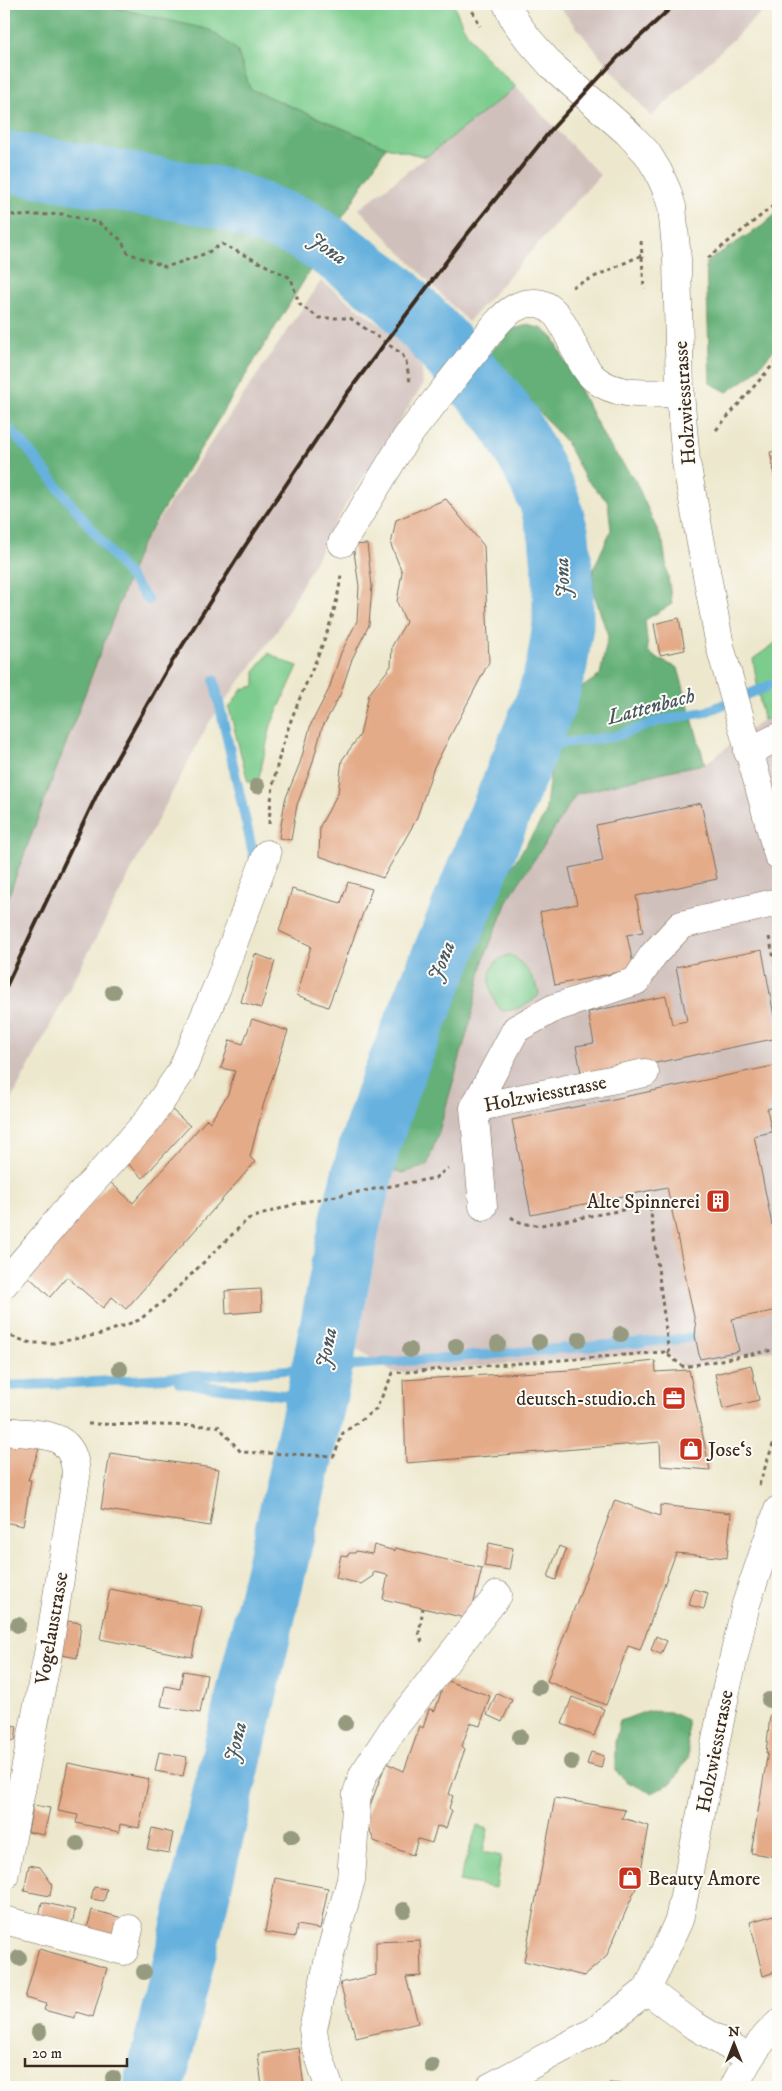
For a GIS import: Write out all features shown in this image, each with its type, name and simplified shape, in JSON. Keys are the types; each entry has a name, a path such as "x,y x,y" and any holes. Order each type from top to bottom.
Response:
{"street":[{"name":"Holzwiesstrasse","path":"507,4 515,20 529,40 552,66 627,132 647,153 658,171 672,207 677,258 680,393 686,462 720,646 778,856"},
{"path":"342,543 418,422 501,318 514,308 527,303 540,302 555,312 579,360 595,379 620,391 649,394 680,393"},
{"path":"748,748 778,737"},
{"path":"4,1284 65,1212 146,1124 181,1072 217,987 267,854"},
{"name":"Holzwiesstrasse","path":"474,1108 516,1029 554,1008 636,980 653,956 681,925 778,902"},
{"name":"Holzwiesstrasse","path":"474,1108 645,1073"},
{"path":"474,1108 483,1206"},
{"path":"4,1431 58,1438"},
{"name":"Vogelaustrasse","path":"4,1877 48,1654 76,1477 76,1464 72,1453 66,1444 58,1438"},
{"name":"Holzwiesstrasse","path":"647,1990 679,1920 724,1699 746,1604 778,1510"},
{"path":"329,2087 315,2043 313,2029 330,1954 351,1880 357,1792 363,1775 393,1729 498,1596"},
{"path":"4,1920 124,1951 129,1929"},
{"path":"490,2087 595,2030 647,1990 692,2024 749,2058"},
{"path":"734,2087 749,2058 767,2034 778,2024"}],"path":[{"path":"706,260 778,202"},
{"path":"4,212 16,216 62,214 99,223 121,240 128,253 166,267 207,253 222,244 291,278 299,304 319,318 350,318 402,354 406,362 418,422"},
{"path":"540,302 642,254"},
{"path":"686,462 778,359"},
{"path":"267,854 270,802 278,759 292,716 334,610 340,585 342,543"},
{"path":"4,1334 30,1343 54,1343 101,1334 139,1320 164,1301 248,1218 298,1203 435,1178 451,1166"},
{"path":"510,1215 516,1221 541,1225 650,1206 669,1356"},
{"path":"58,1438 74,1429 95,1424 218,1426 242,1452 334,1456 344,1433 376,1409 393,1373 664,1352 684,1367 778,1349"}],"shaded area":[{"path":"557,4 770,4 651,117"},
{"path":"516,87 600,175 468,322 359,209"},
{"path":"321,281 421,355 423,385 349,499 277,631 208,724 4,1114 4,738 117,581"},
{"path":"778,716 778,1349 684,1367 664,1352 393,1373 357,1349 391,1170 402,1173 427,1165 439,1131 471,1019 483,961 508,899 576,794 668,771 705,764 763,720"}],"green space":[{"path":"4,4 109,4 121,9 210,30 237,50 250,89 386,147 140,547 4,908"},
{"path":"109,4 454,4 465,29 479,49 516,87 426,157 386,147 250,89 237,50"},
{"path":"778,212 778,345 753,374 727,392 710,383 706,262 762,226"},
{"path":"528,325 543,329 554,339 606,441 635,480 663,543 672,604 645,620 648,651 656,658 678,668 705,764 668,771 576,794 508,899 483,961 471,1019 427,1166 402,1173 391,1170 391,1154 403,1110 460,962 496,891 545,815 554,739 571,695 600,675 608,636 594,594 593,570 611,530 608,502 585,478 566,442 488,355 513,329"},
{"path":"778,641 778,716 763,720 753,659"},
{"path":"269,653 283,661 298,666 271,725 258,782 248,782 229,708 242,689 255,686 255,671"},
{"path":"509,955 519,961 527,970 539,993 538,996 526,1005 505,1011 501,1010 496,1003 490,987 490,979 494,964"},
{"path":"647,1711 670,1712 687,1720 688,1758 672,1783 651,1793 628,1782 615,1771 615,1742 620,1721"},
{"path":"477,1826 488,1829 483,1852 501,1856 496,1888 459,1881"}],"building":[{"path":"778,451 778,486 777,486 770,452"},
{"path":"446,499 484,546 489,662 434,767 416,820 383,878 319,856 320,826 338,793 342,760 360,735 369,694 391,666 392,646 406,622 397,602 402,572 391,545 396,520"},
{"path":"367,544 372,586 369,625 352,659 340,695 322,728 312,765 297,805 291,840 279,838 285,800 300,763 311,724 329,689 341,653 357,621 359,586 353,545"},
{"path":"679,618 685,650 660,655 654,624"},
{"path":"701,803 717,879 636,896 643,932 627,935 634,969 555,985 540,912 577,904 569,868 603,861 596,825"},
{"path":"348,882 372,889 328,1007 297,995 311,946 279,931 292,889 341,903"},
{"path":"762,950 778,1038 582,1078 576,1046 594,1043 588,1012 666,996 672,1024 687,1021 676,967"},
{"path":"255,954 275,961 261,1008 241,1002"},
{"path":"252,1019 288,1031 263,1106 250,1157 255,1162 126,1309 112,1297 103,1308 67,1277 50,1297 27,1275 110,1182 133,1203 207,1119 210,1122 228,1094 235,1071 221,1068 230,1040 243,1044"},
{"name":"Alte Spinnerei","path":"778,1065 778,1106 767,1109 772,1132 754,1136 772,1225 778,1224 778,1246 776,1246 778,1256 778,1310 732,1319 739,1351 700,1359 695,1336 696,1327 667,1187 531,1215 512,1120"},
{"path":"171,1109 190,1126 143,1178 124,1160"},
{"path":"261,1289 262,1311 226,1314 225,1291"},
{"path":"655,1361 656,1372 689,1370 710,1470 661,1466 660,1442 406,1463 403,1380 570,1370"},
{"path":"751,1365 759,1400 723,1409 715,1374"},
{"path":"4,1439 40,1446 28,1480 31,1480 23,1526 4,1522"},
{"path":"110,1453 219,1469 210,1526 101,1509"},
{"path":"615,1500 660,1516 660,1505 731,1513 727,1558 676,1553 640,1650 628,1646 606,1705 547,1681"},
{"path":"489,1543 513,1548 509,1570 484,1566"},
{"path":"374,1545 482,1568 470,1619 383,1599 388,1575 373,1572 373,1576 361,1584 336,1578 341,1555 348,1556 349,1553 355,1553 356,1551 372,1554"},
{"path":"559,1546 566,1549 556,1580 548,1577"},
{"path":"110,1589 202,1607 192,1657 100,1639"},
{"path":"693,1589 708,1593 704,1609 689,1605"},
{"path":"68,1621 81,1623 77,1658 62,1655 62,1641"},
{"path":"656,1636 667,1641 661,1654 651,1650"},
{"path":"183,1671 207,1675 200,1713 161,1706 165,1686 180,1689"},
{"path":"445,1680 490,1696 480,1726 470,1723 462,1746 465,1749 449,1794 453,1796 449,1808 452,1811 446,1828 437,1826 432,1843 418,1839 413,1855 374,1841 365,1819 386,1763 404,1771 420,1726 423,1728 429,1709 435,1711"},
{"path":"497,1693 512,1700 502,1722 487,1715"},
{"path":"572,1697 604,1709 594,1736 562,1724"},
{"path":"770,1715 778,1716 778,1857 751,1853 768,1752 766,1753"},
{"path":"8,1725 17,1726 15,1741 6,1739"},
{"path":"159,1752 187,1757 183,1776 155,1771"},
{"path":"591,1752 604,1756 601,1768 587,1764"},
{"path":"68,1763 149,1779 139,1828 120,1824 119,1832 76,1823 78,1815 58,1811"},
{"path":"555,1798 625,1810 622,1818 649,1826 639,1881 606,1957 584,1976 524,1961"},
{"path":"33,1805 50,1808 44,1835 28,1832"},
{"path":"152,1828 173,1833 169,1853 147,1849"},
{"path":"29,1865 40,1867 52,1884 50,1896 24,1891"},
{"path":"275,1878 328,1888 320,1929 297,1925 295,1937 265,1932"},
{"path":"94,1887 107,1889 104,1901 91,1899"},
{"path":"42,1902 75,1910 71,1930 38,1923"},
{"path":"92,1910 119,1917 113,1939 86,1933"},
{"path":"778,1914 778,1971 763,1976 750,1922"},
{"path":"420,1940 421,1976 406,1977 418,2023 356,2038 340,1983 376,1975 376,1942"},
{"path":"39,1949 107,1968 93,2017 76,2012 75,2018 44,2010 46,2004 25,1998"},
{"path":"299,2048 304,2087 262,2087 258,2054"},
{"path":"609,2083 650,2086 650,2087 609,2087"}],"waterway":[{"name":"Jona","path":"4,161 222,198 302,229 390,290 431,331 496,404 512,427 549,500 559,536 563,580 563,625 557,664 547,699 390,1084 370,1144 351,1219 316,1399 154,2087"},
{"path":"4,423 26,447 148,600"},
{"path":"214,680 254,858"},
{"name":"Lattenbach","path":"528,744 561,743 613,737 659,721 705,712 778,682"},
{"path":"4,1386 344,1366 683,1339 695,1336"},
{"path":"319,1383 349,1368"},
{"path":"179,1383 316,1399"}],"railway":[{"path":"4,991 100,788 165,673 245,546 346,395 461,242 551,130 619,56 675,4"}],"place":[{"name":"Alte Spinnerei","path":"718,1201"},
{"name":"deutsch-studio.ch","path":"674,1398"},
{"name":"Jose‘s","path":"691,1449"},
{"name":"Beauty Amore","path":"630,1878"}]}
